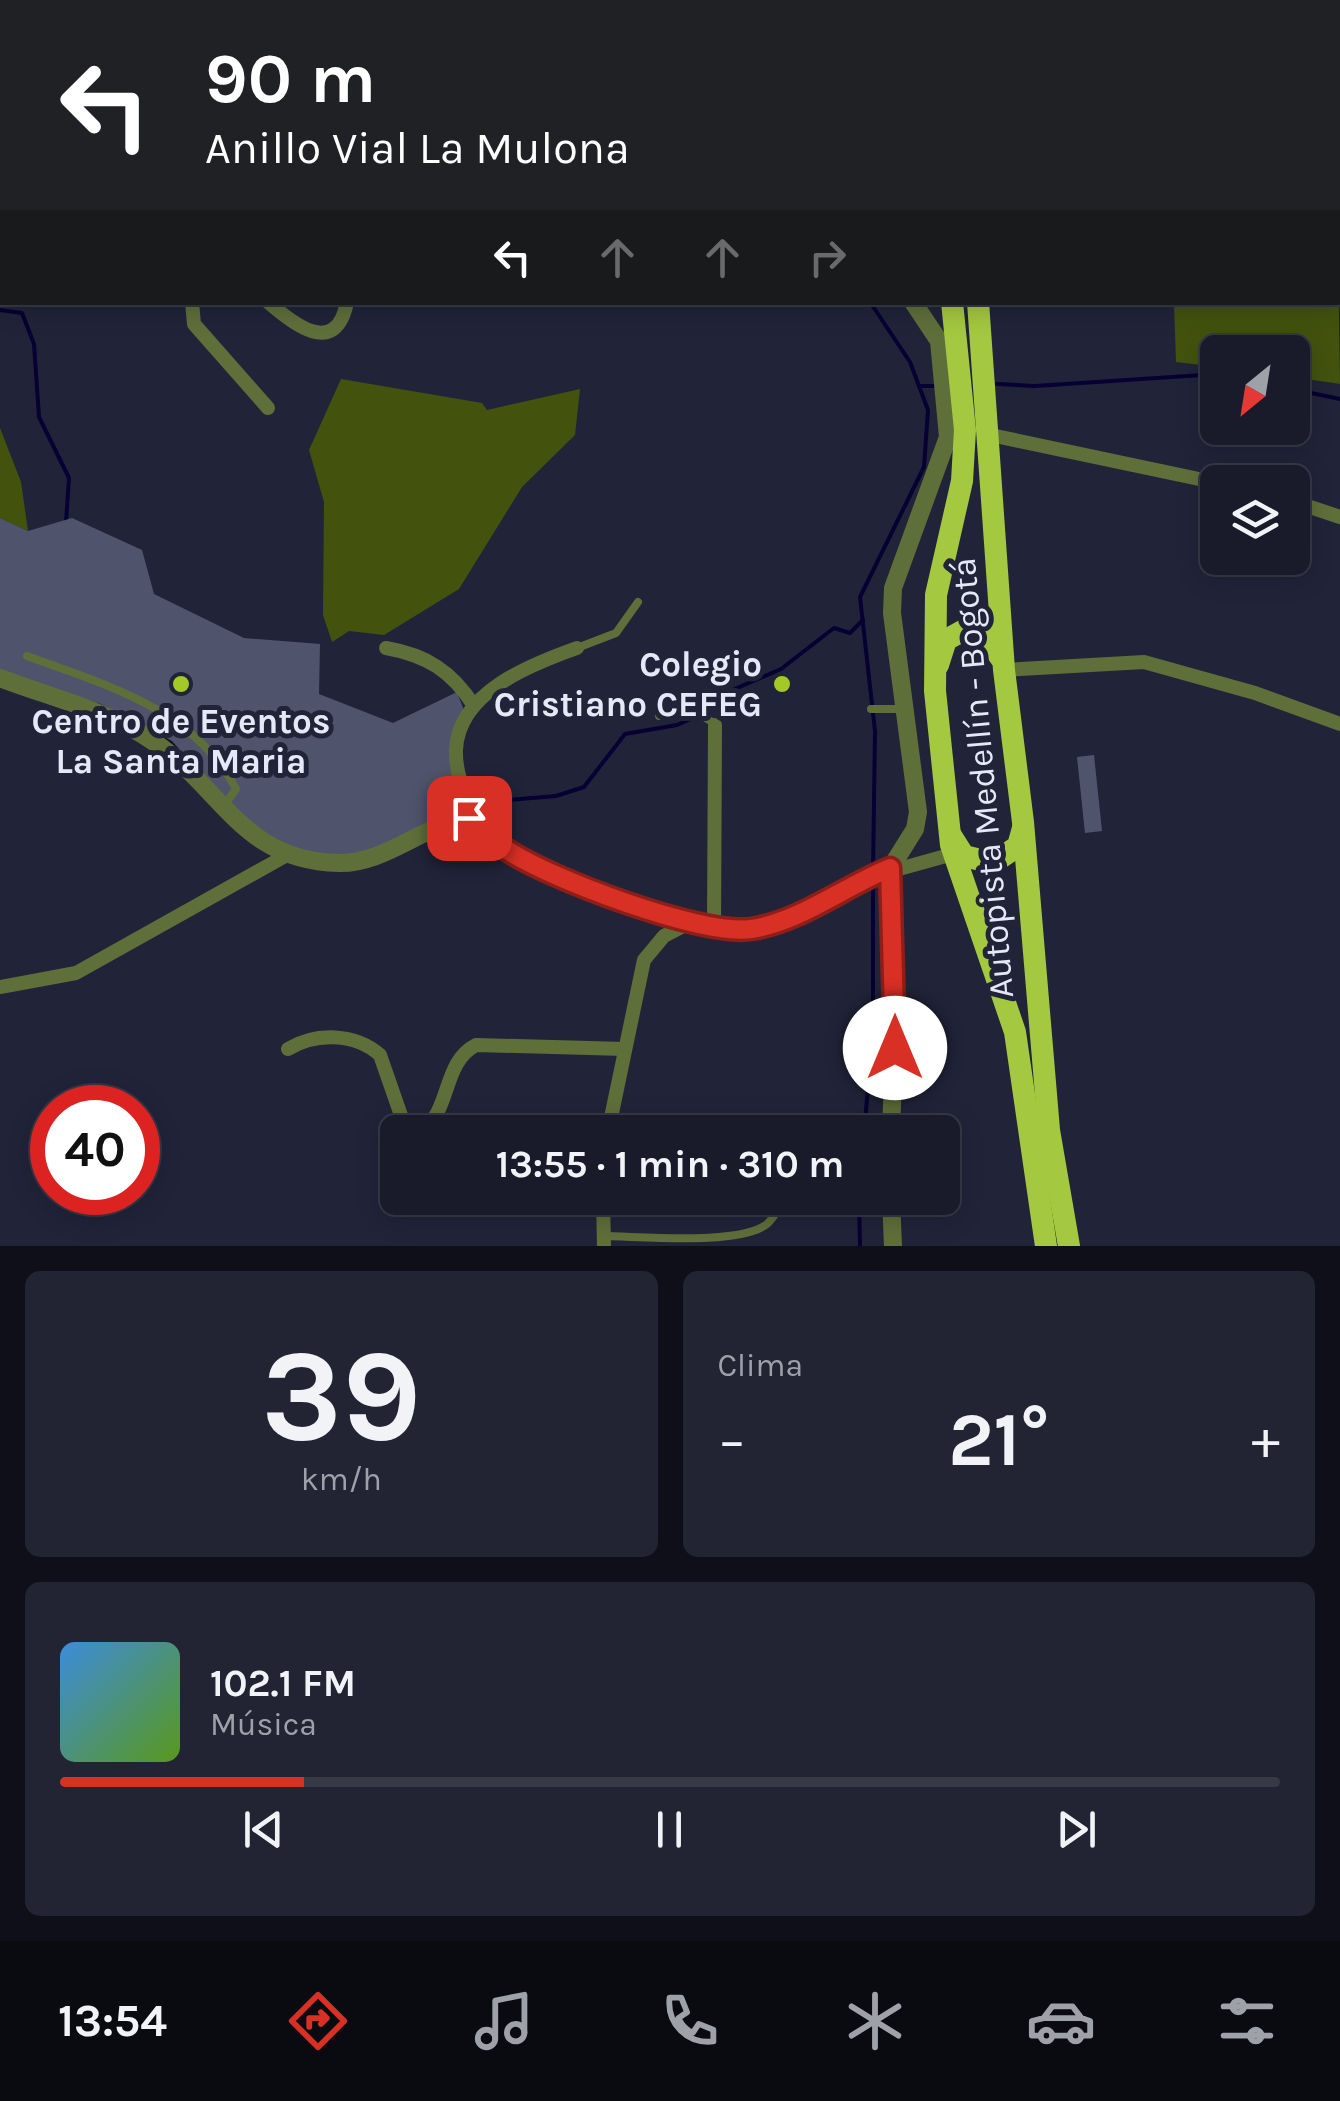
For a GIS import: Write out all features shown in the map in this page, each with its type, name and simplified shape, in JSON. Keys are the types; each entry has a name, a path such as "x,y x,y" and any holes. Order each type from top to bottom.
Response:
{"highway":[{"name":"Autopista Medellín - Bogotá","path":"952,305 965,430 962,482 936,594 935,690 953,854 1015,1032 1046,1246"},
{"name":"Autopista Medellín - Bogotá","path":"978,305 1004,670 1023,822 1048,1130 1069,1246"},
{"path":"935,690 941,650 946,640 964,630 984,633 994,641 1004,670"},
{"path":"949,829 964,856 993,863 1018,846 1023,822"}],"street":[{"path":"192,305 194,324 268,408"},
{"path":"272,305 300,329 317,334 328,331 346,305"},
{"path":"892,1115 895,1024 877,874 914,829 918,812 898,708 893,588 948,437 939,341 915,305"},
{"path":"986,434 1200,479"},
{"path":"1310,507 1340,517"},
{"path":"386,648 424,658 448,671 474,706"},
{"path":"577,648 502,682 474,706 456,745 457,770 474,816 494,840 519,857 685,924 714,930 769,925 877,874 953,854"},
{"path":"1004,670 1144,662 1255,692 1340,724"},
{"path":"0,678 80,705 137,732 170,754 222,810 287,856 350,862 474,816"},
{"path":"714,930 715,725"},
{"path":"0,987 76,973 287,856"},
{"path":"611,1115 644,960 664,936 685,924"},
{"path":"288,1048 306,1038 323,1036 372,1048 380,1055 404,1124 424,1129 435,1117 464,1051 476,1044 625,1048"},
{"path":"603,1215 603,1241"},
{"path":"892,1215 893,1246"}],"lane":[{"path":"577,648 616,633 638,602"},
{"path":"27,656 132,694 190,730 224,766 236,789 222,810"},
{"path":"871,709 898,708"},
{"path":"658,716 695,711 715,725"},
{"path":"603,1241 729,1236 756,1231 775,1215"}],"green space":[{"path":"1174,305 1339,305 1340,384 1310,380 1310,335 1200,335 1200,365 1176,362"},
{"path":"341,379 482,403 487,410 580,389 575,435 522,487 459,589 384,635 349,631 332,642 323,615 324,502 309,450"},
{"path":"0,428 21,482 28,531 0,518"}],"building":[{"name":"Centro de Eventos La Santa Maria","path":"0,518 28,531 72,518 142,550 154,594 244,638 320,644 319,694 393,723 457,692 465,713 450,746 466,812 396,843 341,858 292,851 244,823 172,741 101,704 0,672"},
{"path":"1094,755 1102,831 1085,833 1077,757"}],"waterway":[{"path":"872,305 910,362 928,410 924,467 860,597 875,731 873,873"},
{"path":"0,310 22,313 34,344 39,417 69,478 66,522"},
{"path":"997,384 1035,386 1200,375"},
{"path":"919,386 934,386"},
{"path":"1310,393 1340,399"},
{"path":"473,803 556,796 584,787 625,734 677,725 700,715 714,698 781,669 834,628 850,633 863,620"},
{"path":"866,1115 873,1035 873,883"},
{"path":"859,1215 860,1246"}],"place":[{"name":"Centro de Eventos La Santa Maria","path":"181,684"},
{"name":"Colegio Cristiano CEFEG","path":"782,684"}],"route":[{"path":"469,818 475,818 506,850 531,863 685,924 714,930 769,925 890,868 895,1048"}]}
